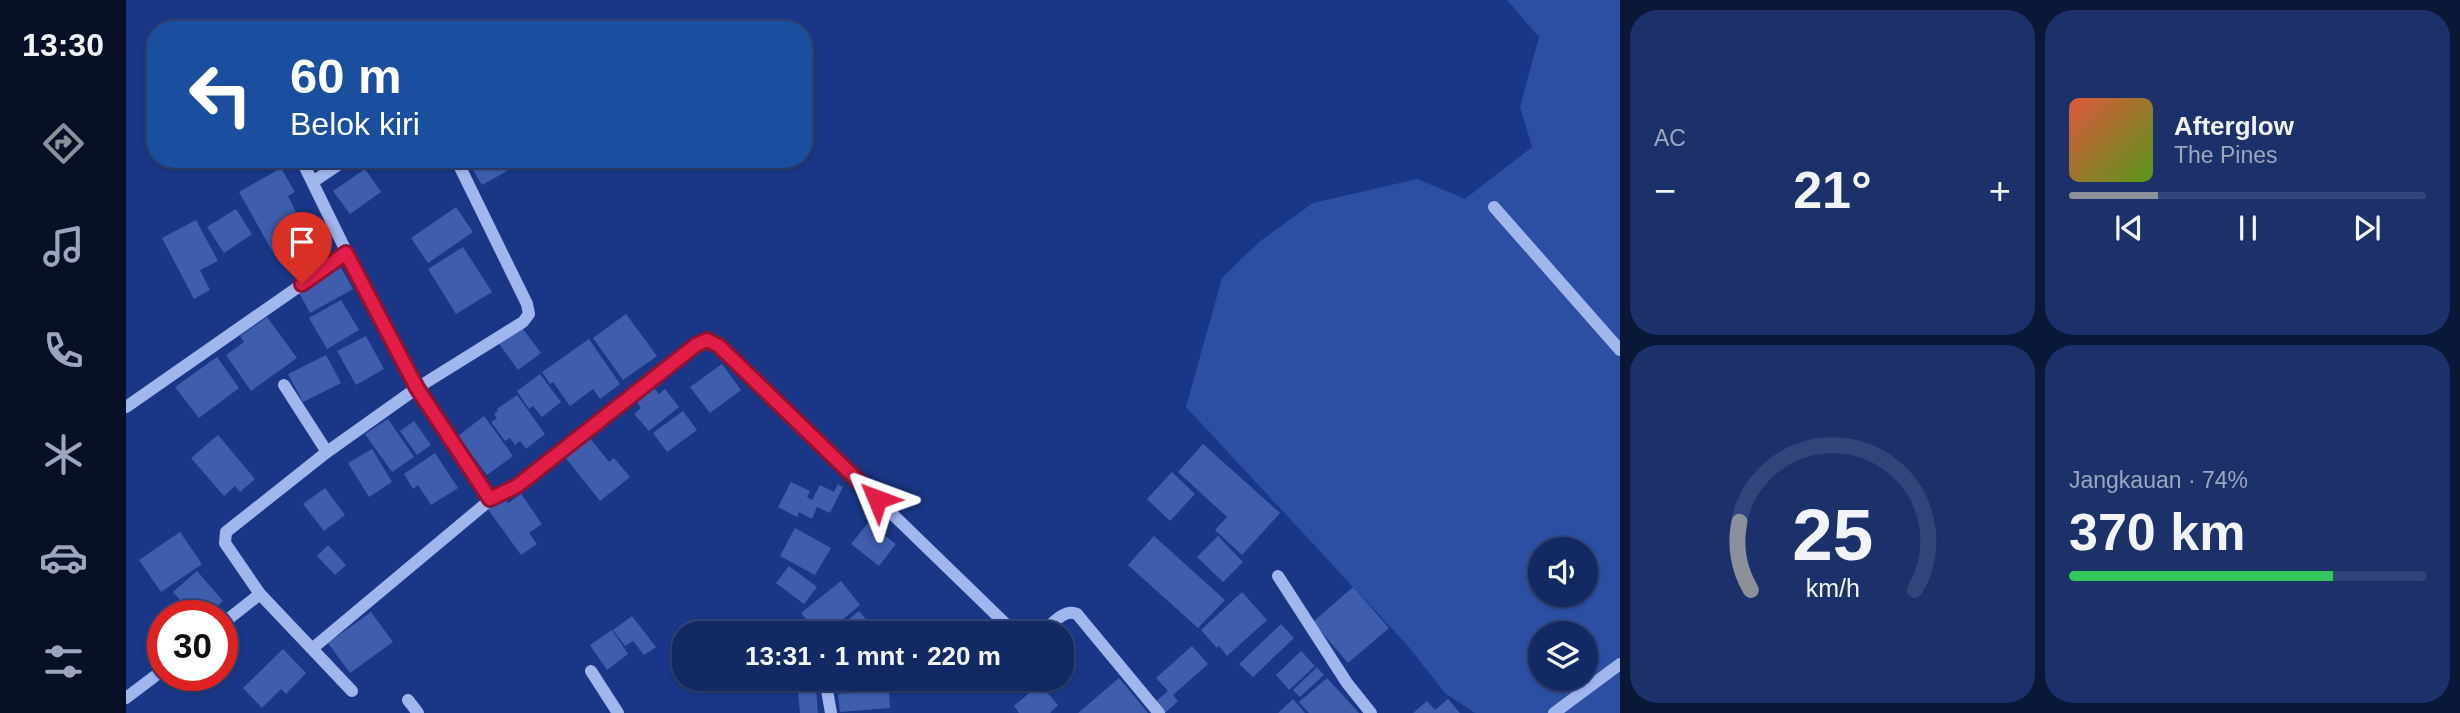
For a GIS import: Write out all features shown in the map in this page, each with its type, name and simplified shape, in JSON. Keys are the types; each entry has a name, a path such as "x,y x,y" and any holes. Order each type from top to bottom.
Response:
{"street":[{"path":"307,168 346,253 417,388 490,499"},
{"path":"314,181 334,168"},
{"path":"352,691 261,594 225,543 226,532 327,452 417,388 523,322 529,314 527,304 460,168"},
{"path":"1494,207 1620,350"},
{"path":"126,407 346,253"},
{"path":"313,648 490,499 517,486 696,345 707,340 719,346 1003,621"},
{"path":"284,385 327,452"},
{"path":"1278,576 1347,683 1371,713"},
{"path":"238,612 261,594"},
{"path":"1056,621 1066,612 1077,614 1159,713"},
{"path":"1554,713 1620,664"},
{"path":"591,671 618,713"},
{"path":"126,698 147,682"},
{"path":"827,691 831,713"},
{"path":"408,700 418,713"}],"shaded area":[{"path":"1507,0 1620,0 1620,713 1475,713 1445,693 1408,646 1186,407 1222,278 1259,242 1313,203 1417,179 1465,199 1532,147 1520,107 1539,37"}],"building":[{"path":"281,168 295,192 288,196 296,212 284,218 298,243 275,256 239,192"},
{"path":"472,168 506,168 507,171 482,185"},
{"path":"365,169 381,192 350,214 333,191"},
{"path":"456,207 473,232 428,263 411,238"},
{"path":"236,209 252,234 224,253 207,227"},
{"path":"196,220 218,261 200,270 210,290 194,299 162,238"},
{"path":"463,247 492,292 456,314 428,269"},
{"path":"341,268 353,289 310,313 298,291"},
{"path":"341,300 359,330 327,349 309,318"},
{"path":"626,314 657,356 623,380 593,338"},
{"path":"267,317 297,358 251,391 226,355 244,342 240,336"},
{"path":"520,325 541,353 518,370 497,341"},
{"path":"366,336 384,369 356,385 337,351"},
{"path":"589,339 620,384 600,399 593,389 570,406 553,382 550,384 542,372"},
{"path":"326,355 341,383 303,402 288,374"},
{"path":"217,357 239,388 199,418 175,387"},
{"path":"722,364 741,390 710,413 690,387"},
{"path":"540,374 561,402 542,417 533,406 529,409 517,391"},
{"path":"652,386 659,394 665,389 679,407 649,431 634,414 641,408 635,399"},
{"path":"517,395 545,434 526,449 520,441 515,445 510,438 505,441 491,422 497,418 494,414 497,409"},
{"path":"683,411 697,430 667,452 653,433"},
{"path":"484,416 513,456 487,475 458,436"},
{"path":"388,419 414,457 392,472 365,434"},
{"path":"414,421 431,445 417,455 400,431"},
{"path":"218,435 255,479 240,492 235,486 224,496 191,458"},
{"path":"589,437 609,462 614,458 630,477 600,501 561,452"},
{"path":"1203,444 1280,513 1242,555 1215,530 1227,517 1178,472"},
{"path":"372,449 392,482 369,497 348,463"},
{"path":"435,453 458,488 431,505 418,485 413,489 404,474"},
{"path":"1172,472 1195,494 1170,521 1147,499"},
{"path":"791,482 810,491 807,497 812,500 820,485 834,492 838,484 843,487 830,513 817,507 812,519 799,512 797,517 778,507"},
{"path":"325,488 345,515 324,531 303,504"},
{"path":"521,494 542,524 529,533 537,544 521,555 487,508 504,497 508,503"},
{"path":"868,523 896,544 879,566 851,544"},
{"path":"795,528 831,548 815,575 780,556"},
{"path":"180,532 202,564 161,592 139,560"},
{"path":"1154,536 1225,600 1198,628 1128,565"},
{"path":"1218,536 1243,562 1223,582 1197,557"},
{"path":"328,545 346,565 335,575 317,556"},
{"path":"789,566 817,587 804,604 776,583"},
{"path":"197,571 222,600 180,600 173,592"},
{"path":"841,581 860,605 841,621 807,621 801,613"},
{"path":"1353,587 1389,628 1348,663 1313,622"},
{"path":"1242,592 1267,620 1227,656 1201,630"},
{"path":"859,611 867,621 847,621"},
{"path":"371,612 393,642 350,673 328,643"},
{"path":"632,616 656,647 644,655 633,641 625,646 613,630"},
{"path":"1281,624 1294,638 1253,677 1239,664"},
{"path":"612,630 628,654 607,670 590,645"},
{"path":"1192,646 1208,664 1173,695 1178,701 1165,713 1155,702 1168,691 1156,678"},
{"path":"283,649 306,673 286,694 281,689 262,708 243,688"},
{"path":"1301,651 1315,666 1289,690 1276,675"},
{"path":"1317,667 1324,675 1300,697 1293,690"},
{"path":"1119,678 1148,713 1078,713"},
{"path":"1327,678 1359,713 1309,713 1299,702"},
{"path":"798,691 816,691 818,713 800,713"},
{"path":"889,691 890,708 840,712 838,694"},
{"path":"1032,691 1046,691 1058,705 1050,713 1019,713 1014,706"},
{"path":"1293,699 1305,713 1278,713"},
{"path":"1448,699 1460,713 1413,713 1427,701 1435,710"}],"route":[{"path":"302,284 346,253 417,388 490,499 517,486 696,345 707,340 719,346 877,499"}]}
